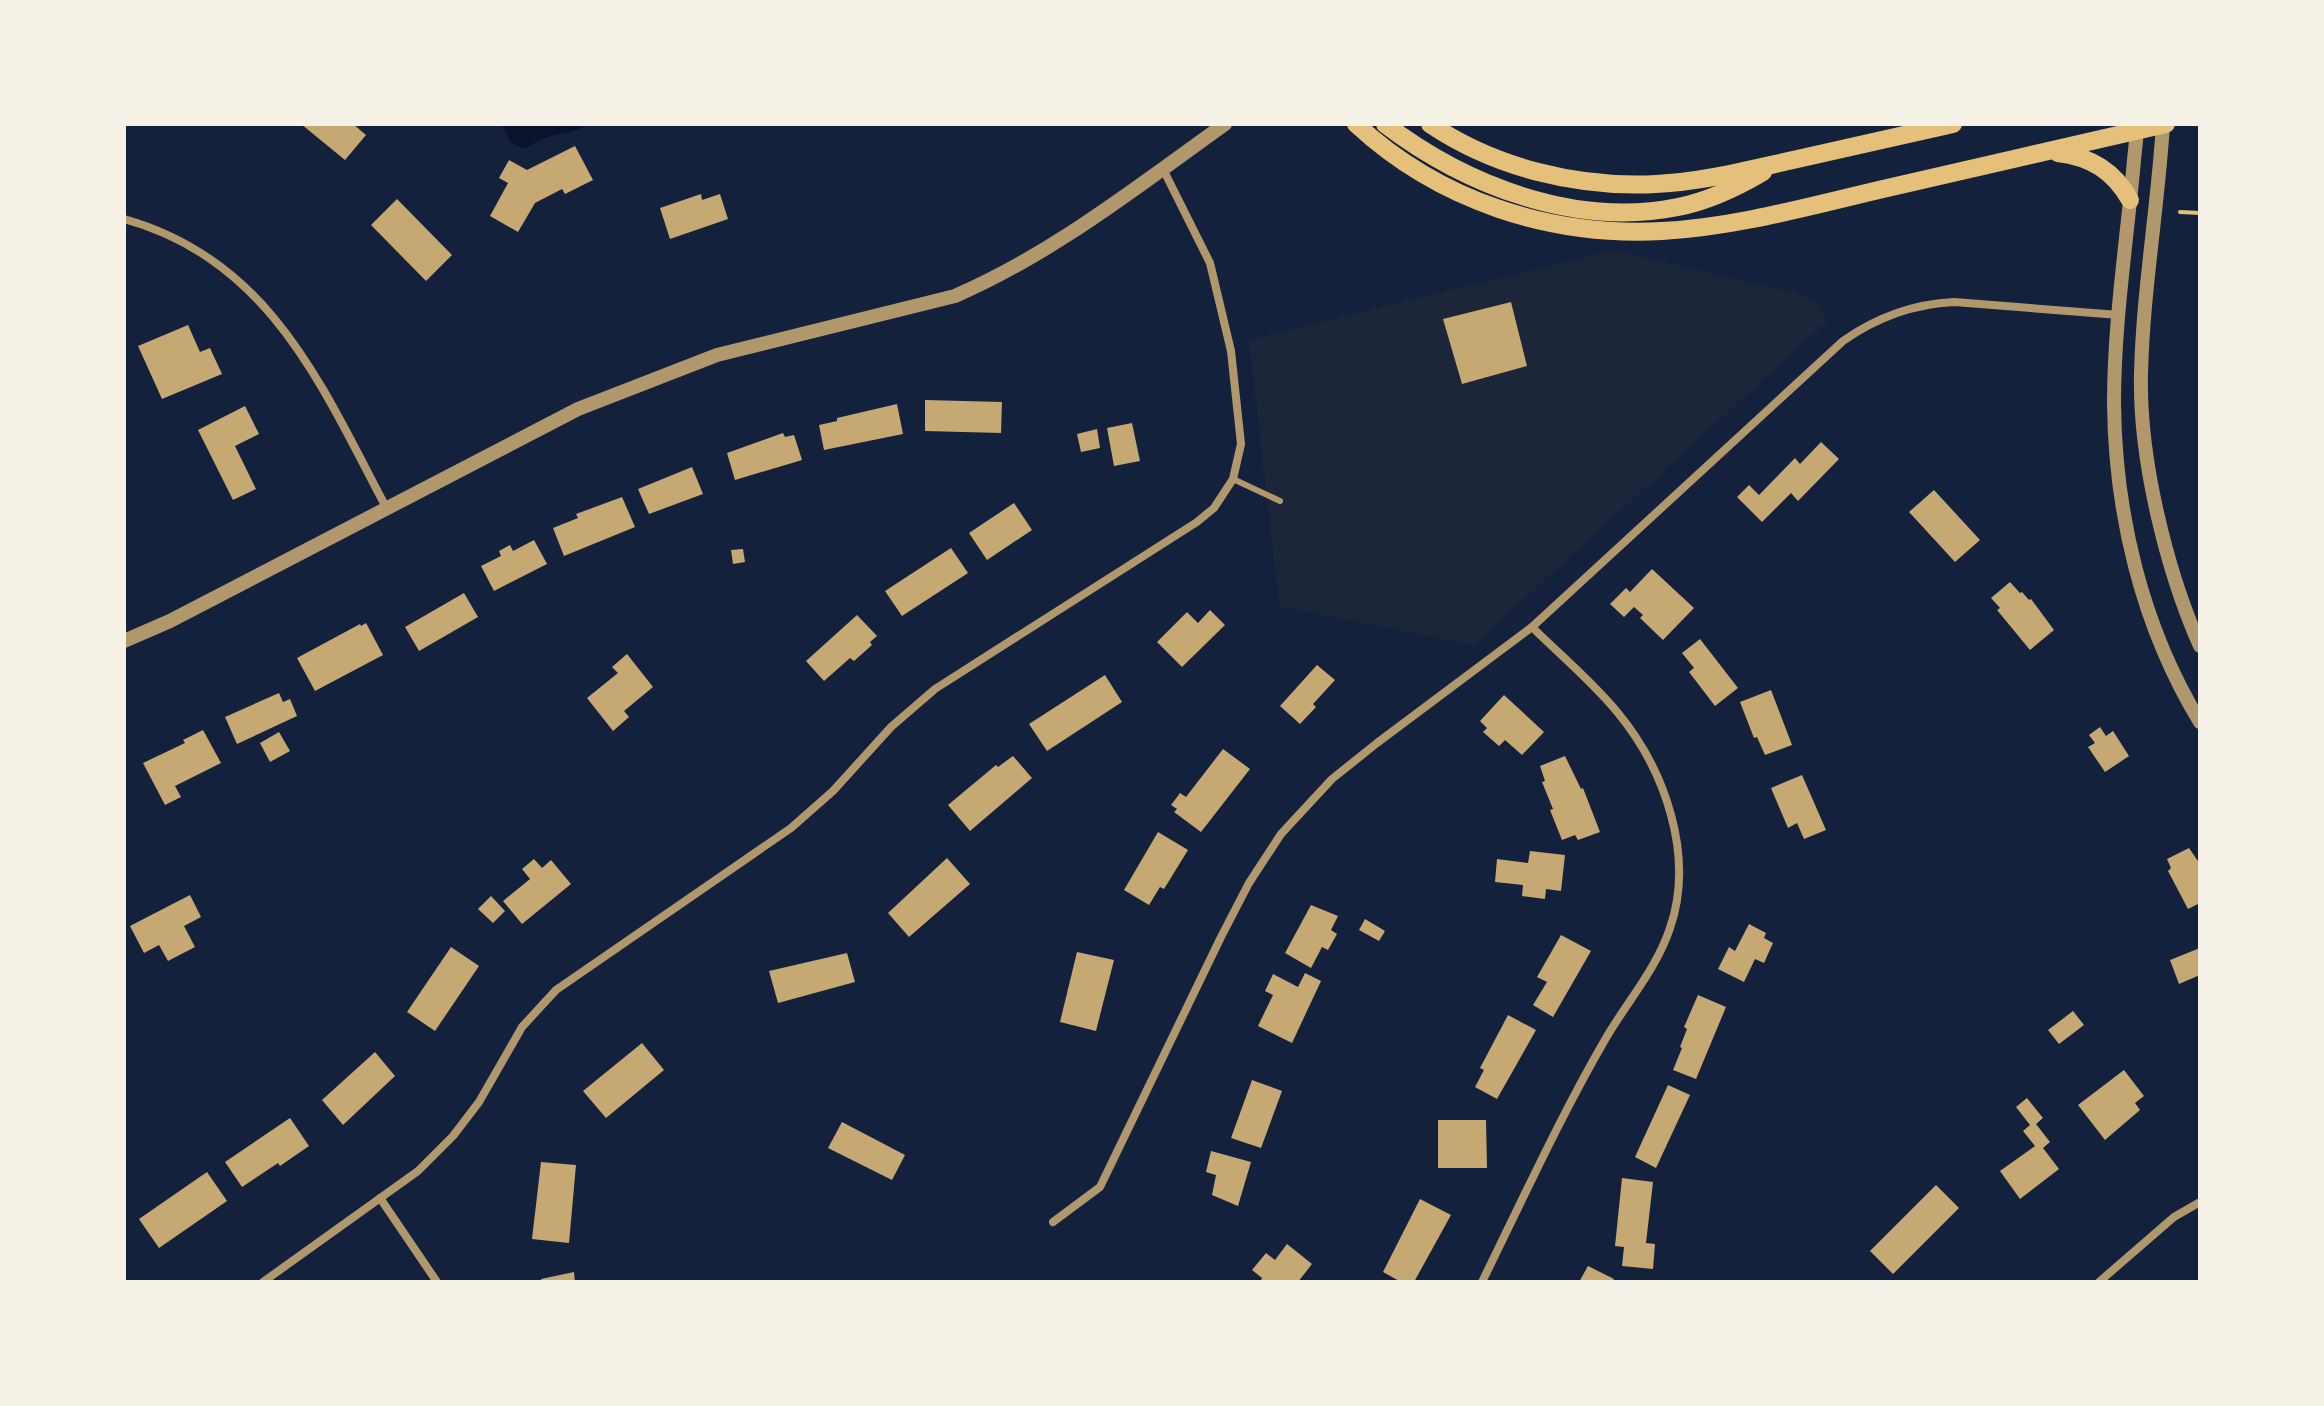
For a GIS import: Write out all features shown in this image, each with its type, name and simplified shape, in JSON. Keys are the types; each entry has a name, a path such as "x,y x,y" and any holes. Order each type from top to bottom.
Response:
{"main road":[{"path":"1385,124 1423,152 1480,180 1519,195 1586,208 1637,212 1680,207 1723,193 1779,163"},
{"path":"1430,124 1506,162 1565,178 1625,185 1682,182 1946,125"},
{"path":"1355,125 1396,158 1468,198 1535,221 1618,232 1663,231 1739,221 2164,124"},
{"path":"2047,152 2083,158 2097,164 2113,175 2130,200"}],"street":[{"path":"124,641 170,621 578,409 638,384 717,355 955,296 979,285 1099,216 1225,124"},
{"path":"2164,124 2144,320 2142,429 2146,459 2170,559 2200,646"},
{"path":"2139,128 2119,315 2114,404 2124,516 2142,593 2155,630 2169,665 2200,722"},
{"path":"263,1282 418,1171 453,1136 479,1102 522,1027 556,990 791,828 833,791 891,727 935,689 1197,522 1214,508 1233,479 1241,444 1231,351 1210,263 1163,169"},
{"path":"124,219 184,243 226,270 268,309 307,361 387,509"},
{"path":"1053,1222 1100,1187 1228,923 1249,883 1281,834 1332,779 1532,627 1843,341 1891,313 1931,303 1954,302 2119,315"},
{"path":"1482,1282 1586,1074 1662,949 1671,927 1680,887 1679,851 1671,814 1638,740 1617,712 1532,627"},
{"path":"380,1198 437,1282"},
{"path":"2099,1282 2174,1217 2200,1202"}],"lane":[{"path":"1233,479 1280,501"}],"path":[{"path":"2180,212 2200,213"}],"shaded area":[{"path":"501,124 583,124 583,127 521,148 511,142"},
{"path":"1614,250 1814,298 1827,321 1474,645 1279,606 1249,340"}],"building":[{"path":"301,124 353,124 366,135 345,160"},
{"path":"575,146 593,180 565,194 562,189 535,203 518,232 490,216 508,183 499,178 509,160 527,170"},
{"path":"701,194 702,200 720,194 728,219 670,239 660,208"},
{"path":"397,199 452,255 426,281 371,225"},
{"path":"1511,302 1527,366 1462,384 1443,319"},
{"path":"188,325 200,352 210,348 222,374 162,399 138,346"},
{"path":"925,400 1002,402 1001,433 925,431"},
{"path":"897,404 903,434 824,450 819,425"},
{"path":"245,406 259,434 235,446 256,489 233,500 198,430"},
{"path":"1132,423 1140,461 1114,466 1107,428"},
{"path":"1097,429 1100,448 1081,452 1077,434"},
{"path":"783,433 785,437 794,435 802,460 735,480 727,453"},
{"path":"1821,442 1839,459 1798,501 1791,493 1762,522 1737,497 1749,485 1759,495 1795,458 1800,464"},
{"path":"692,467 703,494 649,514 638,489"},
{"path":"1934,490 1980,540 1955,562 1909,512"},
{"path":"622,497 635,527 564,556 553,528 578,518 576,514"},
{"path":"1014,503 1032,530 987,560 969,533"},
{"path":"534,540 547,564 494,591 481,566 501,556 499,551 510,545 513,551"},
{"path":"951,548 968,573 902,616 885,591"},
{"path":"743,549 745,562 733,564 731,550"},
{"path":"1652,569 1694,608 1663,640 1640,618 1643,615 1634,607 1624,617 1610,604 1626,588 1630,592"},
{"path":"2010,582 2031,599 2054,630 2030,650 1997,610 2000,608 1991,598"},
{"path":"464,593 478,617 419,651 405,627"},
{"path":"1210,610 1225,625 1182,667 1157,642 1187,612 1198,623"},
{"path":"857,615 877,636 870,642 872,645 854,661 850,658 824,681 806,661"},
{"path":"366,623 383,655 315,691 297,658"},
{"path":"1700,639 1738,688 1715,706 1689,672 1694,668 1682,653"},
{"path":"627,654 653,687 624,711 629,717 613,731 587,698 618,673 612,667"},
{"path":"1317,665 1335,680 1300,724 1280,706"},
{"path":"1105,675 1122,702 1047,751 1029,724"},
{"path":"1771,690 1792,745 1765,755 1757,737 1754,738 1740,702"},
{"path":"279,693 283,702 290,699 297,716 237,744 225,717"},
{"path":"1504,695 1544,732 1522,755 1505,740 1499,746 1483,732 1487,728 1480,721"},
{"path":"2100,727 2106,736 2113,731 2129,756 2105,772 2088,747 2095,743 2089,735"},
{"path":"203,730 221,763 175,786 181,797 165,805 143,763 185,743 183,740"},
{"path":"279,732 290,751 270,762 260,743"},
{"path":"1223,749 1250,769 1201,832 1174,812 1177,809 1171,805 1180,793 1186,797"},
{"path":"1013,756 1032,778 970,831 948,805 996,765 998,767"},
{"path":"1565,756 1583,788 1600,832 1578,840 1575,835 1562,840 1542,782 1545,781 1540,766"},
{"path":"1802,775 1826,830 1804,839 1797,823 1788,828 1771,788"},
{"path":"1158,832 1188,850 1164,889 1160,887 1149,905 1124,890"},
{"path":"2189,848 2200,864 2200,903 2188,909 2168,871 2171,868 2167,859"},
{"path":"1530,851 1565,855 1561,891 1546,889 1545,899 1522,896 1523,885 1495,882 1497,859 1528,863"},
{"path":"947,858 970,884 909,937 888,913"},
{"path":"534,859 542,868 551,860 571,884 522,924 503,901 530,879 522,869"},
{"path":"190,895 201,917 184,926 195,947 168,961 159,945 144,953 130,926"},
{"path":"491,896 505,911 493,923 478,909"},
{"path":"1311,905 1338,916 1331,930 1337,934 1328,950 1322,947 1311,968 1285,953"},
{"path":"1365,919 1385,931 1379,941 1359,930"},
{"path":"1749,924 1766,933 1764,938 1773,943 1764,963 1755,959 1744,982 1718,969 1729,947 1735,951"},
{"path":"1561,935 1591,951 1553,1017 1533,1005 1547,982 1537,977"},
{"path":"451,947 479,966 435,1031 407,1012"},
{"path":"2200,948 2200,975 2179,984 2170,960"},
{"path":"1077,952 1114,960 1096,1031 1060,1022"},
{"path":"847,953 855,982 778,1003 769,971"},
{"path":"1305,973 1321,981 1292,1043 1258,1026 1273,995 1265,991 1273,974 1298,987"},
{"path":"1698,995 1726,1007 1696,1079 1673,1070 1687,1029 1684,1027"},
{"path":"2073,1011 2084,1025 2059,1044 2048,1030"},
{"path":"1508,1015 1536,1030 1497,1099 1475,1087 1484,1070 1480,1068"},
{"path":"642,1043 664,1070 606,1118 583,1091"},
{"path":"375,1052 395,1076 343,1125 322,1100"},
{"path":"2124,1070 2144,1096 2135,1103 2140,1110 2105,1140 2078,1105"},
{"path":"1252,1080 1282,1091 1261,1148 1231,1138"},
{"path":"1668,1085 1690,1095 1656,1168 1635,1157"},
{"path":"2027,1098 2043,1118 2036,1124 2050,1142 2043,1148 2059,1169 2020,1199 2000,1171 2035,1146 2023,1131 2030,1125 2016,1107"},
{"path":"290,1118 309,1146 242,1187 225,1162"},
{"path":"1438,1120 1486,1120 1487,1168 1438,1168"},
{"path":"842,1122 905,1155 892,1180 828,1148"},
{"path":"1211,1151 1251,1162 1238,1206 1212,1195 1216,1175 1206,1172"},
{"path":"541,1162 576,1165 569,1243 532,1239"},
{"path":"207,1172 227,1201 159,1248 139,1219"},
{"path":"1622,1178 1653,1182 1646,1243 1655,1244 1653,1269 1622,1266 1624,1247 1615,1246"},
{"path":"1936,1185 1959,1208 1893,1274 1870,1251"},
{"path":"1420,1199 1451,1215 1414,1282 1401,1282 1383,1272"},
{"path":"1287,1244 1312,1264 1298,1282 1260,1282 1262,1278 1252,1270 1266,1253 1275,1260"},
{"path":"1588,1266 1614,1279 1612,1282 1579,1282"},
{"path":"574,1272 575,1282 542,1282 541,1279"}]}
